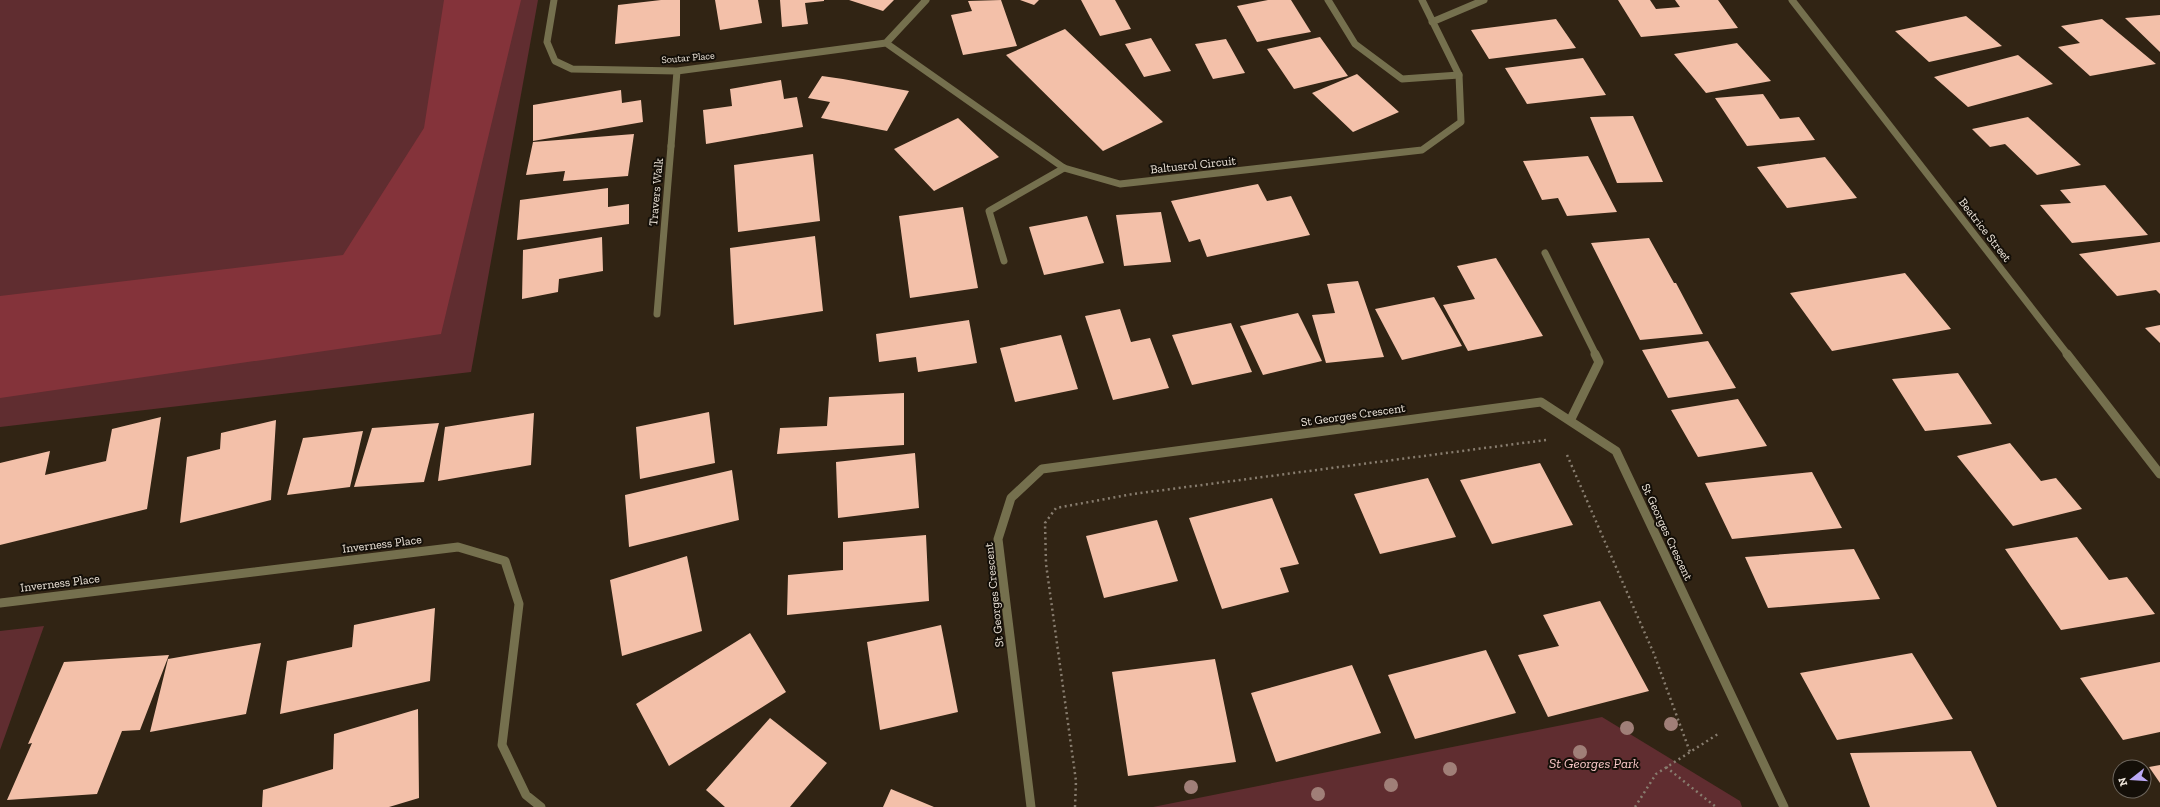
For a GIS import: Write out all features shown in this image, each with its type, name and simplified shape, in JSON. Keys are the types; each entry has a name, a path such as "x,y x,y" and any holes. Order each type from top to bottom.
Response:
{"street":[{"name":"Soutar Place","path":"554,0 547,42 556,62 572,69 677,71 886,43"},
{"path":"886,43 926,0"},
{"path":"1328,0 1355,44 1402,79 1459,75"},
{"name":"Baltusrol Circuit","path":"886,43 1064,168 1120,184 1422,150 1461,122 1459,75 1422,0"},
{"path":"1432,22 1484,0"},
{"name":"Beatrice Street","path":"1792,0 2160,474"},
{"name":"Travers Walk","path":"656,314 677,71"},
{"path":"1004,261 989,211 1064,168"},
{"path":"1545,253 1599,362 1570,421"},
{"name":"St Georges Crescent","path":"1031,807 998,539 1011,498 1042,469 1541,402 1616,452 1784,807"},
{"name":"Inverness Place","path":"0,603 458,547 505,561 519,604 502,745 526,796 541,807"}],"path":[{"path":"1075,807 1076,781 1046,564 1045,523 1056,508 1133,494 1548,440"},
{"path":"1565,451 1575,469 1654,654 1690,752"},
{"path":"1635,807 1656,774 1742,719"},
{"path":"1666,767 1716,807"}],"green space":[{"path":"0,0 538,0 471,372 0,427"},
{"path":"44,626 0,750 0,631"},
{"name":"St Georges Park","path":"1602,717 1740,801 1742,807 1153,807"}],"shaded area":[{"path":"444,0 521,0 441,334 0,398 0,296 343,255 424,128"}],"building":[{"path":"661,0 680,0 680,36 615,44 618,5"},
{"path":"715,0 758,0 762,23 720,30"},
{"path":"780,0 824,1 805,3 808,24 782,27"},
{"path":"849,0 894,0 883,11"},
{"path":"1001,0 1017,46 963,55 951,15 972,11 968,1"},
{"path":"1020,0 1039,0 1034,5"},
{"path":"1081,0 1115,0 1131,29 1100,36"},
{"path":"1268,0 1291,0 1311,32 1257,42 1237,6"},
{"path":"1618,0 1650,0 1656,9 1680,7 1675,0 1718,0 1738,28 1641,37"},
{"path":"2160,15 2160,52 2125,18"},
{"path":"1966,16 2002,46 1929,62 1895,31"},
{"path":"1556,19 1576,48 1489,59 1471,30"},
{"path":"2102,19 2156,64 2090,76 2058,47 2080,43 2061,26"},
{"path":"1065,29 1163,122 1103,151 1006,55"},
{"path":"1320,37 1348,76 1294,89 1267,49"},
{"path":"1151,38 1171,71 1144,77 1125,44"},
{"path":"1226,39 1245,73 1213,79 1195,44"},
{"path":"1737,43 1771,81 1706,93 1674,54"},
{"path":"2018,55 2053,84 1968,107 1934,77"},
{"path":"1583,58 1606,95 1527,104 1505,68"},
{"path":"1357,74 1399,112 1353,132 1312,93"},
{"path":"822,76 909,91 887,131 821,118 830,102 808,98"},
{"path":"781,80 784,99 797,97 803,127 706,144 703,110 732,106 730,89"},
{"path":"621,90 622,103 641,100 643,122 533,141 533,105"},
{"path":"1763,94 1780,119 1799,117 1815,140 1747,146 1715,98"},
{"path":"1633,116 1663,182 1617,183 1590,117"},
{"path":"2028,117 2081,165 2037,175 2005,144 1990,147 1972,129"},
{"path":"958,118 999,157 934,191 894,149"},
{"path":"634,134 628,176 563,181 565,171 526,175 533,142"},
{"path":"813,154 820,221 738,232 734,165"},
{"path":"1588,156 1617,212 1567,216 1558,198 1542,200 1523,161"},
{"path":"1825,157 1857,198 1787,208 1757,167"},
{"path":"1258,184 1267,201 1291,196 1310,235 1207,257 1200,239 1189,242 1171,201"},
{"path":"2105,185 2148,235 2072,243 2040,205 2071,203 2060,190"},
{"path":"608,188 608,207 629,204 629,224 517,240 520,200"},
{"path":"963,207 978,288 910,298 899,216"},
{"path":"1161,212 1171,262 1124,266 1116,215"},
{"path":"1087,216 1104,263 1044,275 1029,227"},
{"path":"815,236 823,311 734,325 730,248"},
{"path":"602,237 603,271 559,279 558,292 522,299 523,250"},
{"path":"1649,238 1674,283 1676,283 1703,334 1640,340 1591,243"},
{"path":"2160,242 2160,294 2156,290 2117,296 2079,254"},
{"path":"1496,258 1543,336 1468,351 1443,305 1475,299 1457,266"},
{"path":"1905,273 1951,329 1832,351 1790,293"},
{"path":"1358,281 1384,357 1326,363 1312,315 1335,313 1327,284"},
{"path":"1434,297 1462,346 1402,360 1375,309"},
{"path":"1120,309 1131,342 1150,338 1169,388 1113,400 1085,316"},
{"path":"1298,313 1322,361 1263,375 1240,326"},
{"path":"969,320 977,363 918,372 916,357 879,362 876,334"},
{"path":"1231,323 1252,372 1192,385 1172,335"},
{"path":"2160,325 2160,343 2145,328"},
{"path":"1061,335 1078,389 1015,402 1000,348"},
{"path":"1708,341 1736,388 1668,398 1642,350"},
{"path":"1958,373 1992,424 1925,431 1892,379"},
{"path":"904,393 904,445 777,454 780,428 827,426 829,397"},
{"path":"1738,399 1767,446 1698,457 1671,410"},
{"path":"709,412 715,463 640,479 636,427"},
{"path":"534,413 531,465 438,481 445,427"},
{"path":"161,417 147,509 0,545 0,463 50,451 45,475 106,461 112,429"},
{"path":"276,420 271,500 180,523 187,457 220,449 221,433"},
{"path":"439,423 424,482 354,487 372,428"},
{"path":"363,431 350,487 287,495 303,438"},
{"path":"2010,443 2041,481 2056,478 2082,509 2013,526 1957,456"},
{"path":"915,453 919,508 838,518 836,462"},
{"path":"1540,463 1573,525 1492,544 1460,480"},
{"path":"732,470 739,520 629,547 625,495"},
{"path":"1812,472 1842,528 1732,539 1705,483"},
{"path":"1428,478 1456,537 1380,554 1354,494"},
{"path":"1272,498 1299,564 1280,568 1289,592 1222,609 1189,518"},
{"path":"1157,520 1178,581 1104,598 1086,536"},
{"path":"926,535 929,601 787,615 788,575 843,570 843,542"},
{"path":"2077,537 2109,580 2127,577 2155,614 2061,630 2005,549"},
{"path":"1854,549 1880,599 1768,608 1745,557"},
{"path":"687,556 702,631 622,656 610,580"},
{"path":"1600,601 1649,691 1548,717 1518,655 1559,646 1543,615"},
{"path":"435,608 430,681 280,714 287,661 352,647 354,625"},
{"path":"941,625 958,712 880,730 867,642"},
{"path":"750,633 786,692 669,766 636,704"},
{"path":"261,643 246,714 150,732 168,659"},
{"path":"1486,650 1516,713 1415,739 1388,675"},
{"path":"1912,653 1953,719 1837,740 1800,673"},
{"path":"169,655 140,730 122,731 97,794 7,800 32,743 28,744 64,662"},
{"path":"1215,659 1236,762 1128,776 1112,672"},
{"path":"2160,662 2160,732 2123,740 2080,678"},
{"path":"1352,665 1381,733 1276,762 1251,693"},
{"path":"418,709 419,798 389,807 262,807 263,790 333,769 334,734"},
{"path":"770,718 827,763 790,807 725,807 706,790"},
{"path":"1971,751 1997,807 1870,807 1850,753"},
{"path":"2160,765 2160,783 2152,771 2152,766"},
{"path":"891,789 934,807 883,807"}]}
